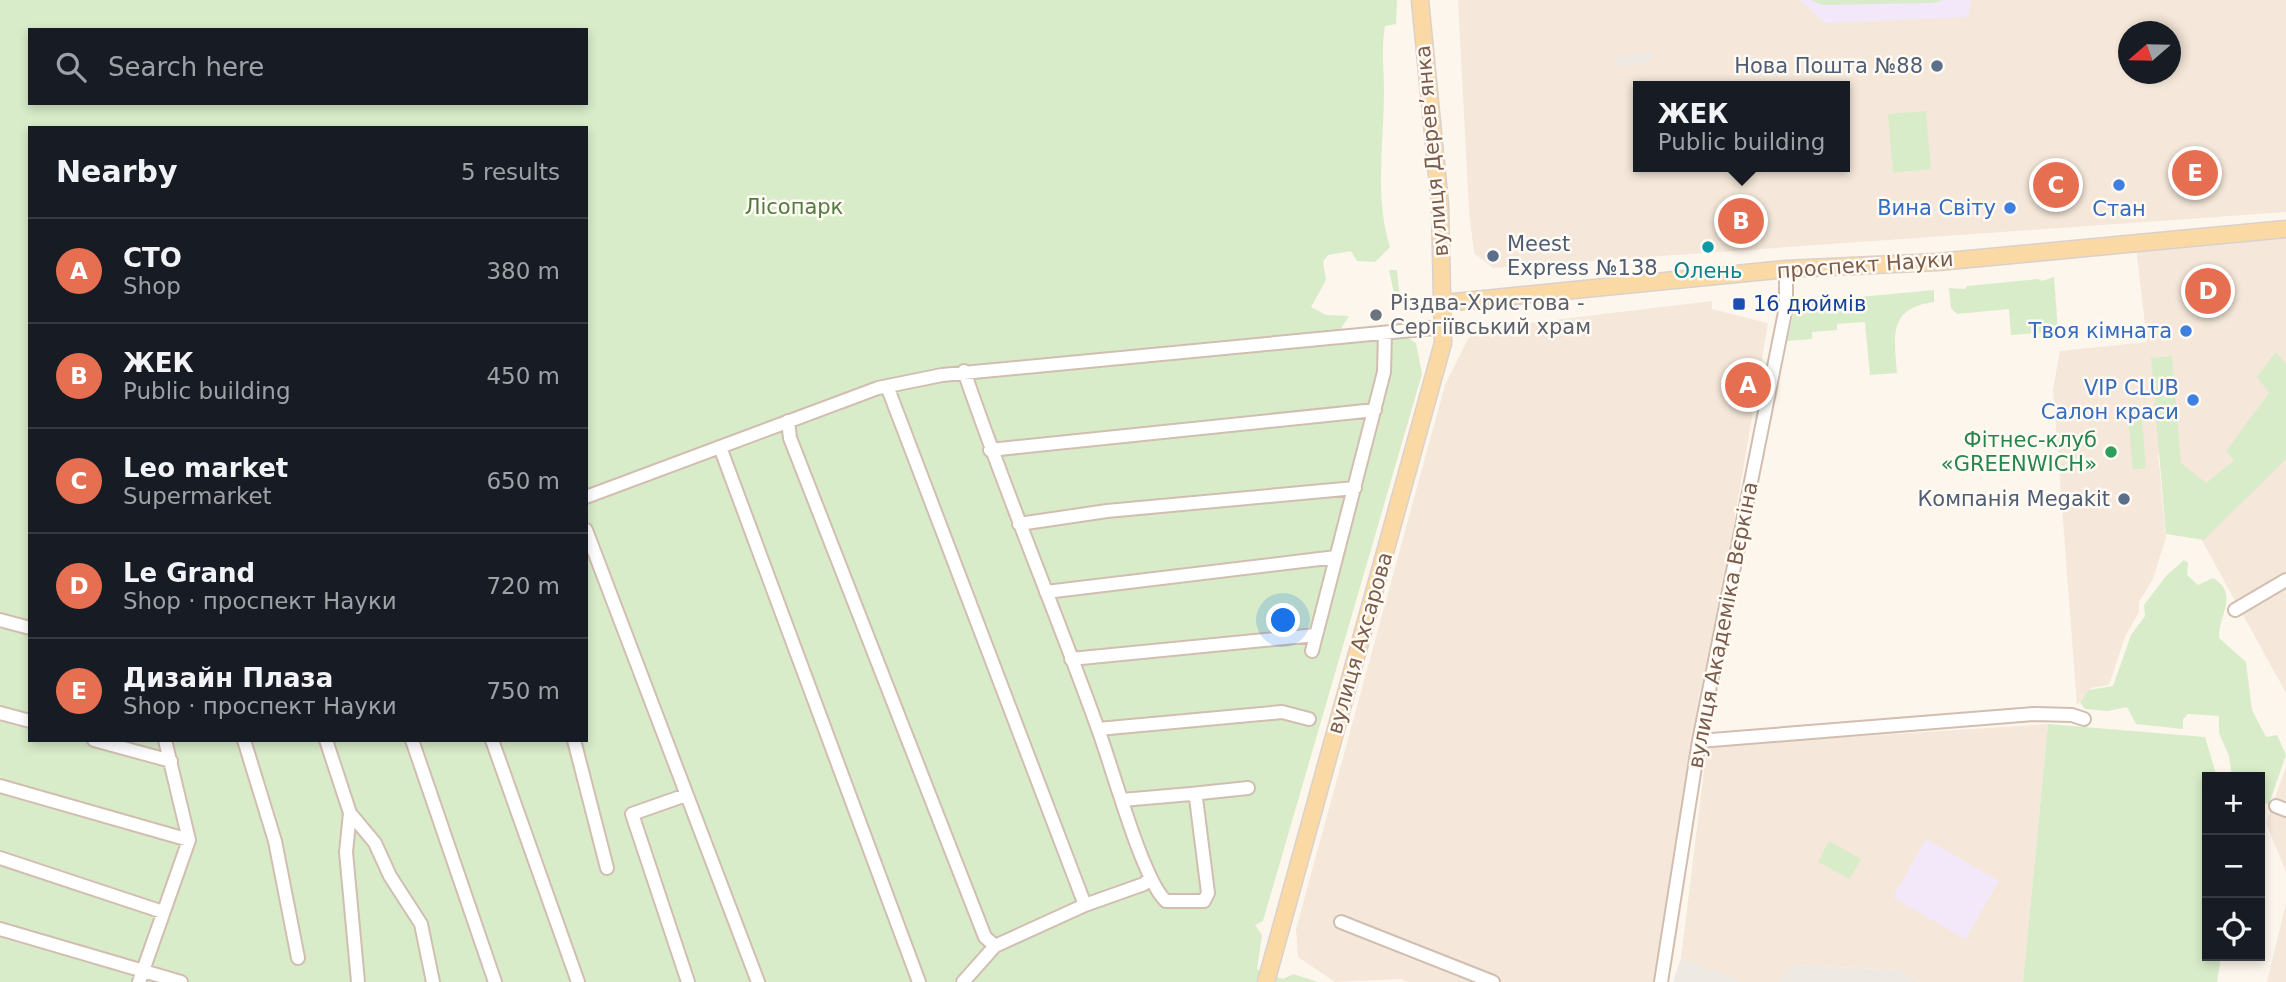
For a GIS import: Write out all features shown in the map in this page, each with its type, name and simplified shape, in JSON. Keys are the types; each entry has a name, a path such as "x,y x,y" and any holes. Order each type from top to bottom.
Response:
{"main road":[{"name":"вулиця Дерев’янка","path":"1420,0 1420,28 1434,139 1444,303"},
{"name":"проспект Науки","path":"1444,303 1786,269 1938,262 2286,229"},
{"name":"вулиця Ахсарова","path":"1266,982 1434,378 1444,327 1444,303"}],"street":[{"name":"вулиця Академіка Вєркіна","path":"1661,982 1699,741 1786,307 1786,269"},
{"path":"588,496 887,386 964,371 1444,327"},
{"path":"1312,651 1384,372 1385,333"},
{"path":"964,371 990,450 1098,729 1150,878 1166,901 1200,903 1207,898 1198,803 1191,794"},
{"path":"887,386 1085,905"},
{"path":"990,450 1375,410"},
{"path":"788,421 790,438 985,937 995,946"},
{"path":"720,447 919,982"},
{"path":"1019,524 1107,511 1355,488"},
{"path":"588,535 758,982"},
{"path":"1046,592 1336,557"},
{"path":"2235,610 2286,580"},
{"path":"0,621 28,628"},
{"path":"1071,659 1316,635"},
{"path":"1098,729 1282,712 1309,719"},
{"path":"0,713 28,720"},
{"path":"1699,741 2034,714 2072,715 2084,719"},
{"path":"101,742 171,761"},
{"path":"141,976 189,840 166,742"},
{"path":"245,742 275,841 298,958"},
{"path":"327,742 349,813 346,852 358,982"},
{"path":"413,742 495,982"},
{"path":"493,742 578,982"},
{"path":"575,742 607,868"},
{"path":"0,786 189,840"},
{"path":"1122,800 1248,788"},
{"path":"686,795 632,814 688,982"},
{"path":"349,813 375,843 390,876 421,924 433,982"},
{"path":"0,858 163,912"},
{"path":"963,982 995,946 1085,905 1144,884 1150,878"},
{"path":"1341,922 1493,982"},
{"path":"0,929 141,976 181,982"}],"shaded area":[{"path":"1458,0 2286,0 2286,212 1493,268 1474,253 1469,211"},
{"path":"1800,0 1971,0 1968,17 1824,23"},
{"path":"1650,51 1652,61 1615,67 1614,59"},
{"path":"2286,233 2286,384 2234,460 2206,483 2158,454 2166,537 2153,579 2139,602 2139,612 2125,637 2109,685 2091,688 2077,705 2053,389 2060,351 2147,342 2136,247"},
{"path":"1712,301 1712,309 1768,323 1656,982 1407,982 1401,979 1335,982 1298,957 1296,929 1445,385 1468,339 1478,329"},
{"path":"1743,375 1755,377 1749,408 1734,405 1736,393 1740,393"},
{"path":"2286,453 2286,693 2200,537"},
{"path":"2048,724 2023,982 1919,982 1902,970 1793,965 1778,982 1741,982 1681,958 1707,746"},
{"path":"2286,767 2286,872 2266,823"},
{"path":"1926,839 1999,881 1965,939 1893,897"},
{"path":"2286,903 2286,982 2267,982"},
{"path":"1681,958 1741,982 1673,982"},
{"path":"1793,965 1902,970 1919,982 1778,982"}],"green space":[{"name":"Лісопарк","path":"0,0 1397,0 1396,24 1385,26 1383,51 1381,189 1390,247 1375,262 1357,261 1351,251 1328,255 1323,262 1326,280 1311,307 1326,315 1349,316 1340,330 1342,337 1404,335 1416,343 1422,374 1263,921 1255,925 1262,935 1257,969 1283,979 1293,974 1318,982 0,982"},
{"path":"1811,0 1943,0 1933,3 1823,5"},
{"path":"1926,111 1931,169 1893,173 1888,114"},
{"path":"1389,270 1397,270 1400,301 1396,302"},
{"path":"2054,277 2058,331 2011,335 2009,309 1957,314 1951,308 1949,288 1965,289 1967,286 2038,279 2042,281"},
{"path":"1934,290 1934,302 1908,310 1901,317 1895,336 1897,373 1870,375 1865,322 1837,324 1837,330 1812,332 1812,339 1787,341 1796,303"},
{"path":"2276,352 2286,364 2286,459 2204,540 2166,534 2151,358 2172,356 2181,463 2206,483 2234,460 2226,451 2269,393 2257,377"},
{"path":"2141,408 2146,468 2133,470 2127,409"},
{"path":"2184,560 2188,563 2187,575 2198,585 2213,578 2225,591 2226,605 2219,638 2246,662 2252,710 2266,737 2277,735 2286,755 2269,804 2265,803 2265,772 2231,772 2229,756 2219,733 2219,716 2188,714 2183,719 2183,729 2136,724 2127,707 2108,711 2085,709 2080,702 2089,690 2113,686 2131,635 2145,616 2144,605 2166,576"},
{"path":"2048,724 2205,737 2216,772 2202,772 2202,961 2220,961 2217,982 2023,982"},
{"path":"1829,841 1861,859 1850,879 1818,862"}],"place":[{"name":"Нова Пошта №88","path":"1937,66"},
{"name":"Дизайн Плаза","path":"2195,173"},
{"name":"Leo market","path":"2056,185"},
{"name":"Стан","path":"2119,185"},
{"name":"Вина Світу","path":"2010,208"},
{"name":"ЖЕК","path":"1741,221"},
{"name":"Олень","path":"1708,247"},
{"name":"Meest Express №138","path":"1493,256"},
{"name":"Le Grand","path":"2208,291"},
{"name":"16 дюймів","path":"1739,304"},
{"name":"Різдва-Христова - Сергіївський храм","path":"1376,315"},
{"name":"Твоя кімната","path":"2186,331"},
{"name":"СТО","path":"1748,385"},
{"name":"VIP CLUB Салон краси","path":"2193,400"},
{"name":"Фітнес-клуб «GREENWICH»","path":"2111,452"},
{"name":"Компанія Megakit","path":"2124,499"}]}
